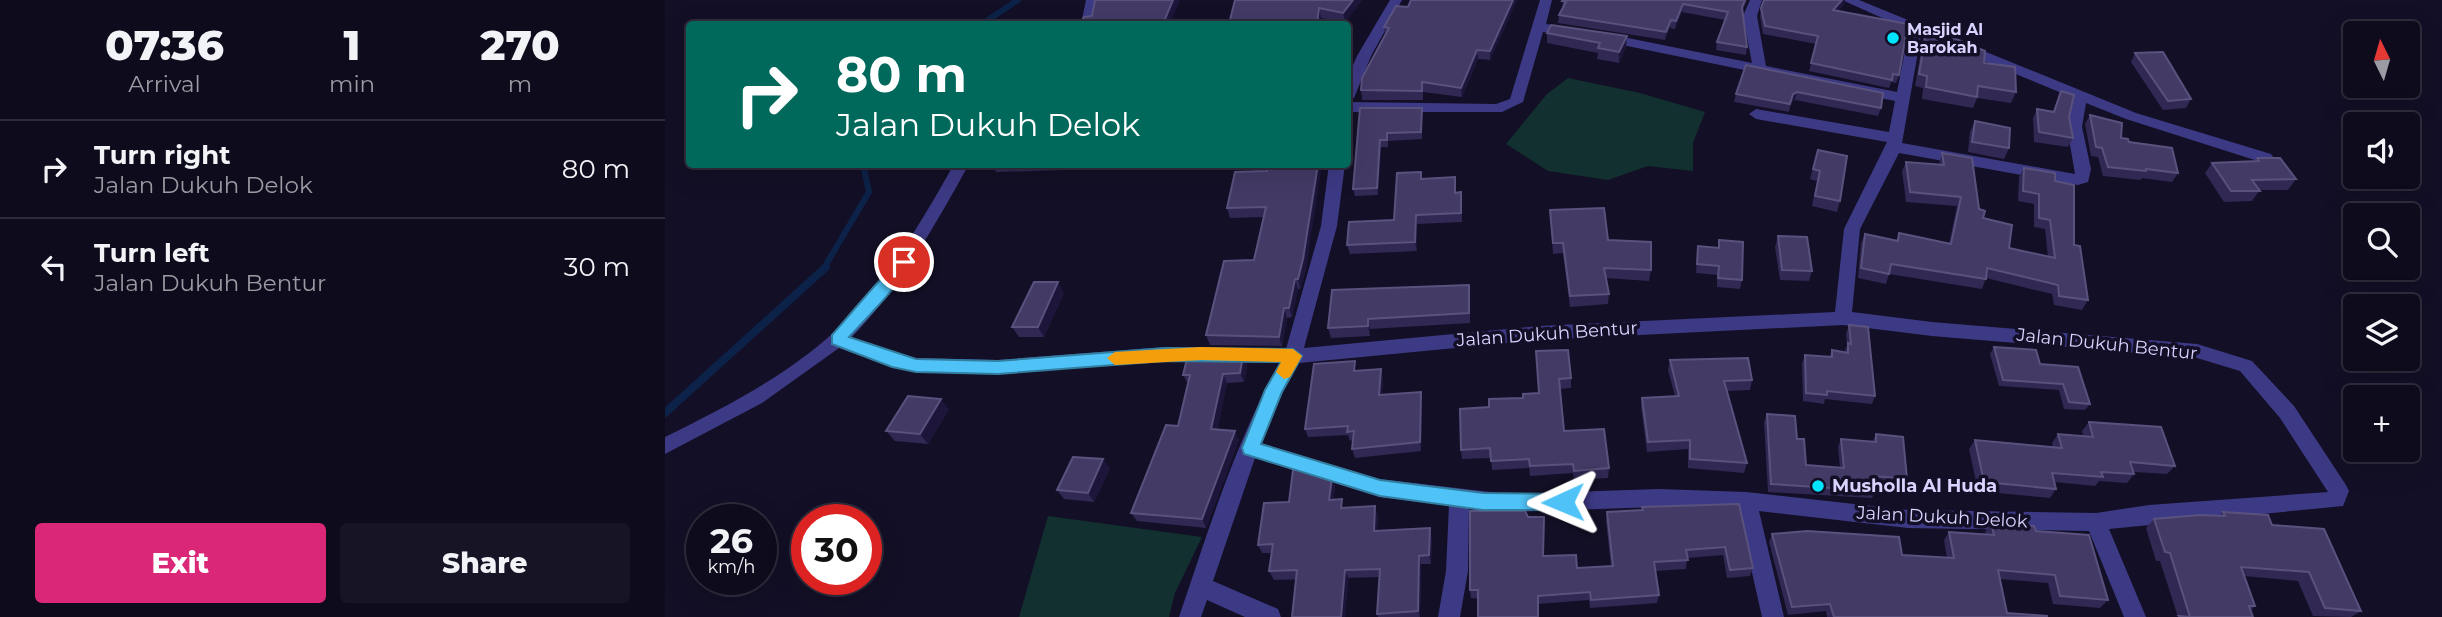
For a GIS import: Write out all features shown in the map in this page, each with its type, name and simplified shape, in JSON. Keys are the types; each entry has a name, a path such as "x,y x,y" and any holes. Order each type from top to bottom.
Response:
{"street":[{"path":"1088,21 1092,0"},
{"path":"1351,88 1364,56 1396,0"},
{"path":"1351,107 1497,109 1512,105 1516,102 1545,0"},
{"path":"1756,0 1750,16 1759,66"},
{"path":"1848,0 2131,116 2266,158"},
{"path":"1537,27 1647,43 1902,98"},
{"path":"1843,318 1852,229 1895,143 1916,27"},
{"path":"1756,114 2078,180 2082,178 2085,166 2077,146 2074,118 2081,97"},
{"path":"665,446 767,388 837,340 888,284 919,240 960,168"},
{"path":"1190,617 1233,487 1274,390 1293,356 1329,226 1336,168"},
{"name":"Jalan Dukuh Bentur","path":"837,340 892,360 916,365 998,368 1177,354 1293,356 1539,333 1843,318 1932,329 2197,351 2246,366 2287,412 2339,491 2336,500"},
{"name":"Jalan Dukuh Delok","path":"1251,448 1380,488 1459,500 1508,503 1660,498 1746,501 1908,519 2096,522 2149,514 2336,500"},
{"path":"1449,617 1457,571 1459,500"},
{"path":"1746,501 1773,617"},
{"path":"2096,522 2135,617"},
{"path":"1199,586 1270,617"}],"green space":[{"path":"1568,78 1640,93 1705,112 1693,143 1693,171 1648,166 1608,180 1548,171 1506,144 1547,94"},
{"path":"1048,516 1202,537 1175,593 1169,617 1019,617"}],"building":[{"path":"1095,0 1173,0 1164,21 1082,21 1084,17 1092,16"},
{"path":"1235,0 1353,0 1343,13 1319,8 1317,21 1230,21"},
{"path":"1411,0 1513,0 1490,51 1477,50 1461,88 1422,82 1422,91 1361,90 1362,78 1389,28 1384,27 1396,6 1408,7"},
{"path":"1563,0 1745,0 1742,7 1747,47 1717,42 1728,12 1683,4 1676,21 1671,20 1666,32 1559,15 1566,2"},
{"path":"1764,0 1842,0 1833,10 1908,24 1899,75 1893,74 1892,80 1811,63 1818,36 1765,26 1761,8"},
{"path":"1551,25 1627,36 1619,52 1598,48 1600,43 1547,33"},
{"path":"1927,27 1985,51 1984,63 2015,67 2016,92 1978,86 1977,97 1926,87 1927,76 1919,74"},
{"path":"2163,52 2191,99 2168,101 2135,53"},
{"path":"1746,65 1883,93 1881,108 1797,92 1793,94 1790,104 1736,94"},
{"path":"2061,91 2074,95 2069,117 2073,138 2039,132 2037,109 2054,112"},
{"path":"1360,108 1422,108 1421,132 1387,133 1387,140 1380,140 1377,188 1353,189"},
{"path":"2090,115 2122,123 2121,138 2128,139 2129,142 2172,148 2178,173 2108,167 2102,148 2096,147"},
{"path":"1975,121 2010,128 2009,148 1972,142"},
{"path":"1818,150 1847,156 1840,201 1815,196 1820,171 1813,169"},
{"path":"1942,153 1972,158 1979,209 1985,211 1983,218 2012,225 2009,248 2055,258 2050,220 2039,218 2039,194 2023,191 2024,168 2055,173 2055,181 2074,185 2074,245 2080,246 2088,300 2059,296 2058,285 1987,268 1986,279 1891,264 1889,274 1861,268 1865,234 1898,241 1899,233 1951,244 1961,197 1910,192 1906,162 1944,165"},
{"path":"2257,158 2280,158 2296,179 2252,180 2260,191 2231,191 2212,163 2259,161"},
{"path":"1267,168 1317,168 1303,259 1298,279 1295,279 1289,308 1284,308 1279,337 1206,335 1224,261 1254,260 1266,207 1227,208 1235,172 1267,171"},
{"path":"1421,172 1421,179 1455,177 1455,193 1461,192 1461,213 1416,215 1415,242 1347,245 1349,222 1394,220 1397,173"},
{"path":"1604,208 1608,240 1651,242 1651,270 1604,268 1609,294 1570,296 1563,243 1553,243 1550,210"},
{"path":"1778,236 1807,237 1812,271 1782,270"},
{"path":"1719,240 1743,242 1742,280 1718,278 1719,266 1697,264 1698,246 1719,248"},
{"path":"1034,282 1058,282 1038,327 1012,327"},
{"path":"1469,285 1469,313 1368,319 1368,326 1328,328 1332,290"},
{"path":"1849,325 1868,327 1875,396 1827,391 1827,395 1806,393 1805,355 1832,357 1832,350 1848,353 1848,343 1851,344"},
{"path":"1994,347 2036,350 2040,364 2078,367 2090,404 2069,402 2063,384 2003,380"},
{"path":"1568,350 1571,378 1559,379 1564,431 1604,429 1609,468 1574,471 1573,464 1530,466 1529,459 1491,461 1490,448 1461,450 1460,409 1489,407 1489,399 1523,398 1523,394 1539,393 1536,351"},
{"path":"1188,355 1243,356 1240,373 1223,374 1211,429 1235,431 1202,519 1131,513 1166,425 1178,426 1190,375 1183,375"},
{"path":"1748,358 1752,380 1724,381 1747,463 1690,459 1690,440 1648,442 1642,398 1679,396 1670,360"},
{"path":"1355,361 1354,371 1381,369 1379,395 1421,392 1420,442 1352,449 1354,431 1347,432 1348,426 1305,429 1314,364"},
{"path":"908,396 941,399 920,434 886,431"},
{"path":"1767,414 1795,416 1797,439 1804,439 1806,465 1844,468 1841,439 1876,442 1876,434 1903,437 1907,479 1874,476 1876,491 1771,484"},
{"path":"2089,422 2161,427 2175,466 2130,462 2134,474 2101,472 2103,477 2052,473 2056,489 1984,482 1975,440 2062,448 2058,434 2093,437"},
{"path":"1073,457 1103,459 1088,493 1057,490"},
{"path":"1293,470 1309,470 1332,477 1329,500 1342,499 1341,508 1375,506 1374,531 1430,528 1429,555 1419,556 1418,611 1377,614 1380,569 1345,570 1341,617 1292,617 1297,570 1269,571 1273,544 1258,545 1264,503 1289,502"},
{"path":"1739,504 1753,568 1730,570 1725,547 1686,550 1688,560 1654,562 1659,595 1591,600 1590,592 1538,596 1538,617 1478,617 1478,590 1470,590 1470,511 1525,511 1528,517 1544,517 1543,556 1576,555 1577,568 1613,566 1607,512 1643,510 1642,507"},
{"path":"2223,512 2268,515 2272,525 2324,529 2361,611 2325,608 2309,572 2241,567 2255,606 2249,606 2253,617 2190,617 2170,553 2165,552 2154,519 2225,516"},
{"path":"1991,523 2034,526 2036,531 2089,535 2108,600 2060,596 2055,575 1998,570 2007,613 2047,617 1834,617 1830,604 1792,607 1772,534 1807,531 1899,537 1902,555 1954,558 1949,532 1994,535"}],"waterway":[{"path":"986,21 1018,0"},
{"path":"824,268 869,192 864,168"},
{"path":"665,413 826,267"}],"slow traffic":[{"path":"1115,358 1201,353 1245,357 1293,356 1284,372"}],"place":[{"name":"Masjid Al Barokah","path":"1893,38"},
{"name":"Musholla Al Huda","path":"1818,486"}],"route":[{"path":"904,262 888,284 837,340 892,360 916,365 998,368 1165,354 1293,356 1274,390 1251,448 1380,488 1483,502 1563,502"}]}
